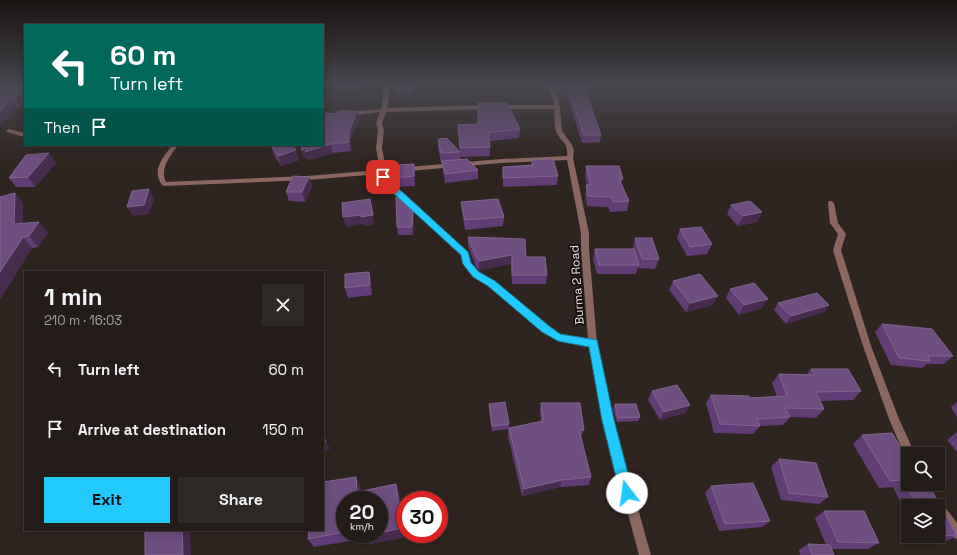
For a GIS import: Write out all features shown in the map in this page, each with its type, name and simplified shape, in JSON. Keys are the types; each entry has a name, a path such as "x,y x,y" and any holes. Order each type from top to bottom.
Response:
{"street":[{"path":"340,114 374,111"},
{"path":"384,111 379,123 381,127 379,152 385,171 383,177 395,190 465,254 467,264 476,274 491,284 558,337 593,343"},
{"name":"Burma 2 Road","path":"557,111 559,130 571,150 570,158 585,233 593,343 608,420 645,555"},
{"path":"9,131 24,135"},
{"path":"174,146 159,175 160,180 164,184 306,178 501,161 570,158"},
{"path":"831,203 834,223 842,234 837,250 865,339 894,419 907,447"},
{"path":"945,517 957,533"}],"building":[{"path":"338,111 357,111 349,132 349,142 331,144 305,152 307,148 301,150 303,146 324,146 324,113 336,114"},
{"path":"478,111 511,111 520,129 488,133 490,147 460,148 458,125 478,124"},
{"path":"576,111 592,111 601,135 584,135"},
{"path":"447,138 460,152 441,153 438,139"},
{"path":"272,146 293,146 296,150 278,156"},
{"path":"49,153 28,177 9,178 26,155"},
{"path":"467,159 478,170 445,174 442,161"},
{"path":"553,159 558,176 503,178 503,167 533,165 532,160"},
{"path":"414,164 414,176 396,178 396,165"},
{"path":"586,166 619,166 623,179 619,179 629,201 613,202 611,197 588,196 586,185 591,185"},
{"path":"293,176 309,177 302,192 286,192"},
{"path":"149,189 144,205 127,207 132,191"},
{"path":"399,192 409,201 410,211 413,210 412,227 397,227 396,197 399,197"},
{"path":"15,193 14,224 39,222 29,236 23,237 0,272 0,197"},
{"path":"370,199 373,215 343,217 342,203"},
{"path":"498,199 504,217 465,220 461,202"},
{"path":"750,201 762,212 743,216 731,205"},
{"path":"701,227 712,244 690,247 680,229"},
{"path":"468,237 525,239 526,257 545,257 547,275 512,275 512,255 479,261"},
{"path":"635,238 652,238 659,259 642,259"},
{"path":"595,249 634,249 639,265 599,265"},
{"path":"369,272 370,285 345,288 345,274"},
{"path":"700,274 718,296 690,303 673,281"},
{"path":"754,283 768,299 744,305 730,289"},
{"path":"817,293 829,305 791,316 778,303"},
{"path":"882,324 932,329 953,356 928,356 930,361 899,358"},
{"path":"811,369 848,369 861,391 816,392 824,409 785,408 790,417 757,419 760,426 720,424 711,395 749,396 750,398 787,396 779,374 815,375"},
{"path":"677,385 690,405 664,412 652,391"},
{"path":"505,402 509,424 492,426 489,404"},
{"path":"541,403 580,403 584,430 579,430 591,477 562,480 524,489 509,428 543,421"},
{"path":"615,404 636,404 640,417 618,418"},
{"path":"892,433 901,448 901,480 890,481 862,435"},
{"path":"779,459 816,463 828,497 789,493"},
{"path":"356,477 357,491 336,491 336,534 308,539 309,531 324,531 324,482"},
{"path":"753,483 770,521 725,524 711,486"},
{"path":"396,484 396,529 388,531 388,491 362,491"},
{"path":"909,491 932,491 936,499 913,499"},
{"path":"824,511 864,511 879,543 838,542"},
{"path":"945,514 957,536 945,535"},
{"path":"145,531 182,531 183,555 145,555"},
{"path":"808,544 830,545 834,555 812,555"}],"route":[{"path":"383,177 395,190 465,254 467,264 476,274 491,284 558,337 593,343 608,420 627,493"}]}
